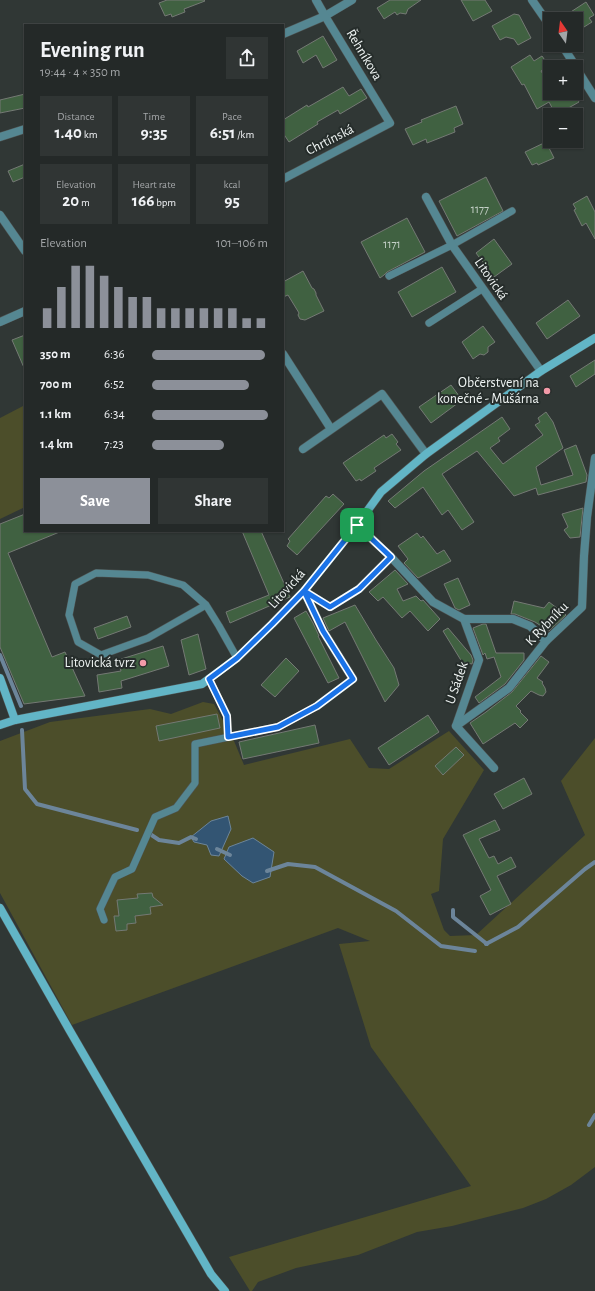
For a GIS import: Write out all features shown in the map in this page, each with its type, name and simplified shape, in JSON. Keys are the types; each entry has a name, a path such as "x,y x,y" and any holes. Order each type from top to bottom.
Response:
{"street":[{"name":"Řehníkova","path":"316,0 390,123"},
{"path":"284,34 325,16 352,0"},
{"path":"532,0 543,16"},
{"path":"583,78 595,98"},
{"name":"Chrtínská","path":"284,178 390,123"},
{"path":"0,137 24,129"},
{"name":"Litovická","path":"426,197 452,245 541,371"},
{"path":"0,215 24,250"},
{"path":"0,322 24,311"},
{"name":"Litovická","path":"0,726 15,720 202,684 237,658 304,591 357,525 381,492 426,454 541,371 595,338"},
{"path":"284,356 331,429"},
{"path":"284,367 294,373"},
{"path":"303,449 382,394 426,454"},
{"name":"K Rybníku","path":"456,726 509,688 546,641 582,607 587,517 595,458"},
{"path":"357,525 391,557 433,602 464,619 513,619 530,626 546,641"},
{"path":"304,591 330,607 359,589 391,557"},
{"path":"304,591 323,631 353,679 317,706"},
{"name":"U Sádek","path":"464,619 479,660 456,726 494,768"},
{"path":"0,678 15,720"},
{"path":"0,908 211,1274 225,1291"}],"lane":[{"path":"389,276 452,245 512,211"},
{"path":"429,323 482,289"},
{"path":"206,605 148,638 101,655 78,642 69,615 75,584 96,573 148,575 183,585 206,605 237,658"},
{"path":"209,679 227,716 228,737"},
{"path":"104,920 100,909 115,877 132,869 155,816 176,808 196,783 195,744 278,727 317,706"}],"green space":[{"path":"24,406 24,507 0,519 0,418"},
{"path":"203,702 214,704 234,741 244,765 350,739 369,768 389,769 449,731 484,770 443,839 439,891 431,894 444,930 450,936 476,935 585,835 561,781 595,738 595,1167 571,1185 546,1199 523,1208 452,1226 417,1232 358,1255 296,1268 258,1282 252,1291 250,1291 229,1257 471,1186 371,1047 339,944 370,941 338,928 72,1025 0,893 0,741 50,722 150,709 171,714"}],"water":[{"path":"228,816 231,829 219,856 211,855 207,845 194,842 191,837 211,821"},
{"path":"253,838 274,852 270,877 253,883 242,876 224,859 229,847"}],"building":[{"path":"167,0 205,1 184,9 185,12 172,17 171,14 165,16 159,3"},
{"path":"390,0 421,0 408,9 406,14 400,13 397,15 395,12 384,19 377,8"},
{"path":"461,0 485,0 492,11 473,21"},
{"path":"586,2 594,15 589,18 592,22 583,28 583,12 571,12"},
{"path":"514,14 519,15 531,38 518,45 514,39 506,37 500,40 492,26"},
{"path":"323,36 337,60 323,68 316,55 303,63 297,51"},
{"path":"530,55 534,61 542,56 545,60 543,60 543,70 541,71 543,74 543,100 578,100 579,102 568,108 552,108 549,102 537,109 524,84 522,85 511,67"},
{"path":"343,87 349,96 361,89 367,98 340,114 338,110 317,122 318,124 289,142 284,134 284,119 307,105 308,107"},
{"path":"24,94 24,108 0,113 0,100"},
{"path":"456,106 463,124 454,128 455,132 427,143 426,139 413,145 405,129 422,122 421,120"},
{"path":"543,143 543,148 549,148 554,158 538,165 537,163 532,165 525,152"},
{"path":"24,164 24,177 13,182 8,171"},
{"path":"486,177 503,211 457,236 439,201"},
{"path":"587,196 595,212 595,239 586,223 582,226 574,210 576,209 573,204"},
{"path":"407,218 425,252 387,272 380,278 361,242"},
{"path":"494,239 512,264 494,277 476,253"},
{"path":"442,267 456,292 412,317 398,292"},
{"path":"303,271 314,289 324,311 305,320 300,319 298,315 299,313 288,295 284,297 284,281"},
{"path":"568,300 580,316 547,339 536,323"},
{"path":"483,326 495,342 488,347 488,352 484,355 480,354 473,359 462,342"},
{"path":"24,335 24,368 12,340"},
{"path":"595,360 595,374 576,387 570,376"},
{"path":"451,385 462,400 431,423 419,407"},
{"path":"546,412 553,422 563,448 536,467 541,485 573,475 564,450 576,445 587,475 586,482 538,495 536,488 514,496 477,451 442,474 474,522 462,530 448,510 442,515 423,487 395,508 388,501 424,471 502,417 510,429 498,438 500,441 490,448 503,464 543,435 535,425 540,422 538,418"},
{"path":"392,434 398,442 396,444 401,450 374,468 376,471 361,481 360,479 356,481 343,463 384,435 386,438"},
{"path":"333,494 344,504 297,555 287,546 290,541 288,539 326,496 329,498"},
{"path":"583,508 580,537 570,538 564,530 568,527 562,514"},
{"path":"24,514 24,532 60,532 8,553 52,657 65,652 85,696 24,704 0,647 0,524"},
{"path":"242,532 261,532 290,597 230,623 226,612 269,595"},
{"path":"417,533 421,538 423,536 437,554 444,550 451,561 418,578 404,563 408,559 398,546"},
{"path":"395,570 408,584 397,589 403,601 416,596 421,601 423,600 440,619 428,631 410,611 402,618 383,597 378,601 369,592"},
{"path":"458,578 470,605 459,610 455,608 444,584"},
{"path":"514,601 544,608 549,602 566,615 549,631 535,622 515,614 511,614"},
{"path":"355,605 394,668 399,685 385,702 345,622 329,631 323,618"},
{"path":"306,611 339,678 328,683 294,618"},
{"path":"127,616 131,627 98,639 94,628"},
{"path":"486,624 496,653 524,653 524,660 505,684 479,703 475,697 501,677 494,657 487,659 485,653 483,655 473,628"},
{"path":"448,628 471,655 473,660 472,664 462,662 443,631"},
{"path":"198,634 206,669 189,675 181,640"},
{"name":"Litovická tvrz","path":"163,646 169,666 121,681 122,688 99,692 97,675 121,671 118,660"},
{"path":"541,656 549,662 537,678 543,682 542,683 546,692 543,696 531,691 516,706 528,720 520,728 515,723 483,744 470,723 512,692"},
{"path":"286,658 299,671 275,697 261,685"},
{"path":"217,714 220,728 159,741 156,726"},
{"path":"428,715 439,732 389,765 378,748"},
{"path":"315,725 319,743 243,759 239,742"},
{"path":"456,747 464,755 443,775 435,766"},
{"path":"524,778 532,794 503,809 494,794"},
{"path":"495,820 500,830 479,839 489,858 494,856 498,864 511,857 516,867 497,876 511,904 490,915 480,896 491,890 463,835"},
{"path":"152,893 153,897 163,905 150,907 151,914 135,916 136,923 127,924 127,930 116,931 114,916 119,916 117,900 138,898 137,894"}],"waterway":[{"path":"0,655 21,706"},
{"path":"22,730 25,789 37,804 137,830"},
{"path":"150,834 159,840 179,843 191,837 196,839"},
{"path":"217,849 230,855"},
{"path":"486,944 518,927 595,862"},
{"path":"267,871 288,864 315,867 396,911 441,946 475,951"},
{"path":"453,910 453,917 487,944"},
{"path":"589,1125 595,1115"}],"place":[{"name":"Občerstvení na konečné - Mušárna","path":"547,391"},
{"name":"Litovická tvrz","path":"143,663"}],"route":[{"path":"357,525 304,591 237,658 209,679 216,690 227,716 228,737 278,727 317,706 353,679 323,631 304,591 330,607 359,589 391,557 357,525"}]}
